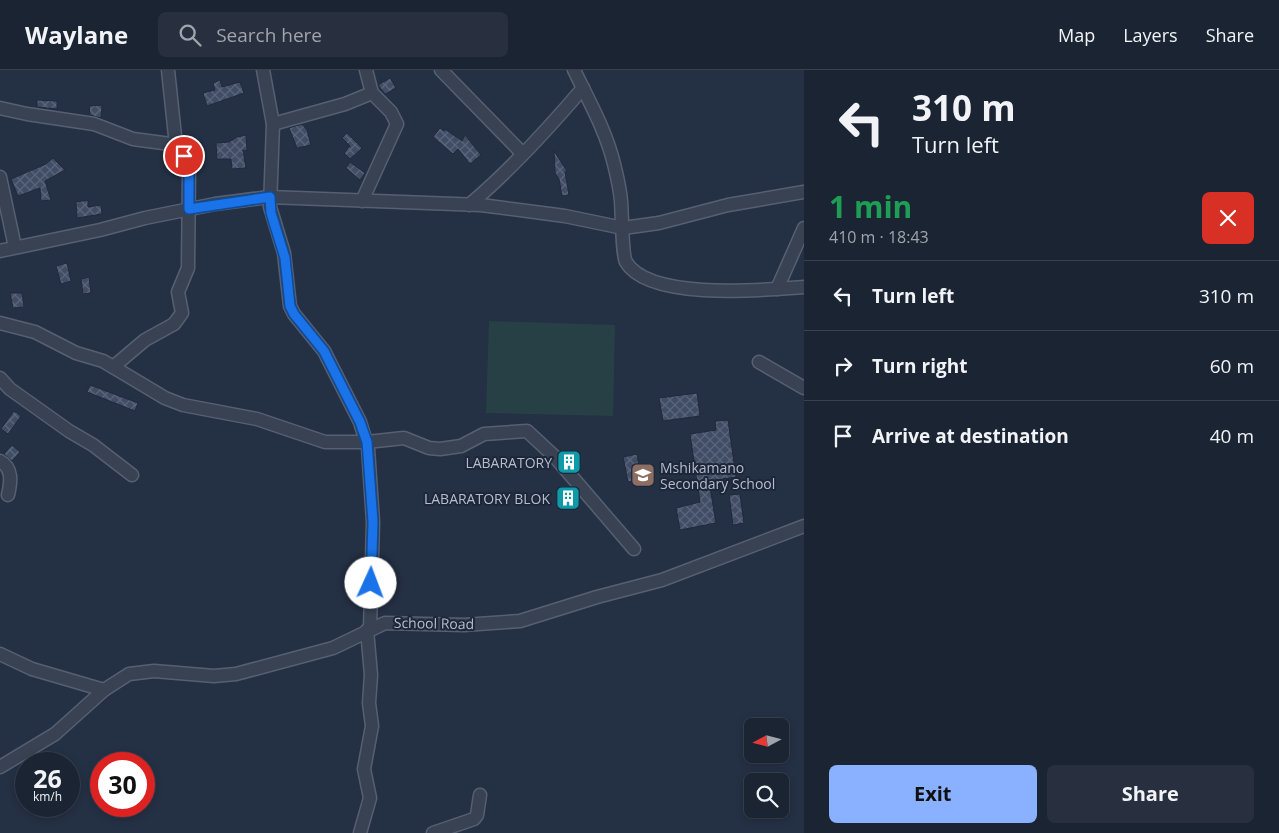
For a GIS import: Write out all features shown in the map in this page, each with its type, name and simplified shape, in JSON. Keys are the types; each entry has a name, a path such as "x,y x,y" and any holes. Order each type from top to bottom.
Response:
{"street":[{"path":"112,367 145,340 174,324 181,315 178,292 188,268 189,168 178,145 174,128 168,70"},
{"path":"263,70 273,124 271,213 285,258 290,306 294,314 324,351 360,422 367,442 373,522 368,629 371,675 369,704 372,726 364,769 370,798 360,833"},
{"path":"362,201 396,128 394,116 372,93 366,70"},
{"path":"441,70 522,153"},
{"path":"574,70 594,109 614,163 621,198 625,261 637,274 655,283 672,287 716,290 804,287"},
{"path":"469,205 491,187 522,153 549,128 584,88"},
{"path":"273,124 345,104 372,93"},
{"path":"0,108 94,124 133,139 178,145"},
{"path":"0,177 15,247"},
{"path":"0,251 189,209 270,197 469,205 532,211 623,228 659,223 728,205 804,192"},
{"path":"777,289 804,228"},
{"path":"0,323 35,332 60,347 112,367 165,398 183,405 257,419 325,442 367,442 404,438 429,448 440,449 461,446 484,434 527,431 548,450 634,549"},
{"path":"759,362 804,388"},
{"path":"0,378 13,391 72,433 93,445 132,475"},
{"path":"0,461 7,466 10,474 8,495"},
{"name":"School Road","path":"0,767 55,734 104,690 129,674 141,672 214,676 236,674 333,648 385,622 464,625 503,624 520,621 588,599 662,580 804,526"},
{"path":"0,654 32,669 104,690"},
{"path":"433,833 474,819 477,815 480,795"}],"green space":[{"path":"489,321 615,325 613,416 486,413"}],"building":[{"path":"390,78 396,88 385,94 378,85"},
{"path":"220,80 222,87 240,82 244,93 207,106 203,93 215,90 213,83"},
{"path":"37,100 57,101 57,109 37,107"},
{"path":"102,105 101,118 90,115 89,106"},
{"path":"302,124 307,130 311,145 297,148 289,128"},
{"path":"440,128 444,131 445,129 462,141 465,135 481,155 470,164 458,149 453,154 433,137"},
{"path":"347,133 362,148 350,159 344,153 350,146 342,138"},
{"path":"246,135 247,151 243,150 246,168 232,169 231,159 217,159 216,143 229,142 237,137"},
{"path":"554,151 567,171 565,172 569,195 562,196 559,179 555,173"},
{"path":"53,158 65,170 45,181 51,200 41,201 40,188 18,196 11,179 46,164"},
{"path":"350,162 365,173 360,180 346,168"},
{"path":"88,200 88,207 101,205 102,214 77,218 76,202"},
{"path":"67,263 71,281 61,284 56,266"},
{"path":"89,277 91,293 83,294 81,279"},
{"path":"10,293 22,293 24,307 13,308"},
{"path":"90,385 138,403 135,411 87,392"},
{"path":"697,393 700,416 663,421 659,398"},
{"path":"14,411 21,416 8,434 1,429"},
{"path":"728,420 736,477 709,481 716,523 680,530 676,508 700,502 690,434 716,430 715,421"},
{"path":"12,445 20,452 12,461 4,454"},
{"path":"637,454 641,479 628,482 623,457"},
{"name":"LABARATORY BLOK","path":"572,489 575,504 563,506 560,491"},
{"path":"740,494 744,523 733,525 729,495"}],"place":[{"name":"LABARATORY","path":"569,462"},
{"name":"Mshikamano Secondary School","path":"643,475"},
{"name":"LABARATORY BLOK","path":"568,498"}],"route":[{"path":"184,156 189,168 189,209 246,199 270,197 271,213 285,258 288,297 292,312 324,351 333,373 360,422 367,442 373,522 371,583"}]}
